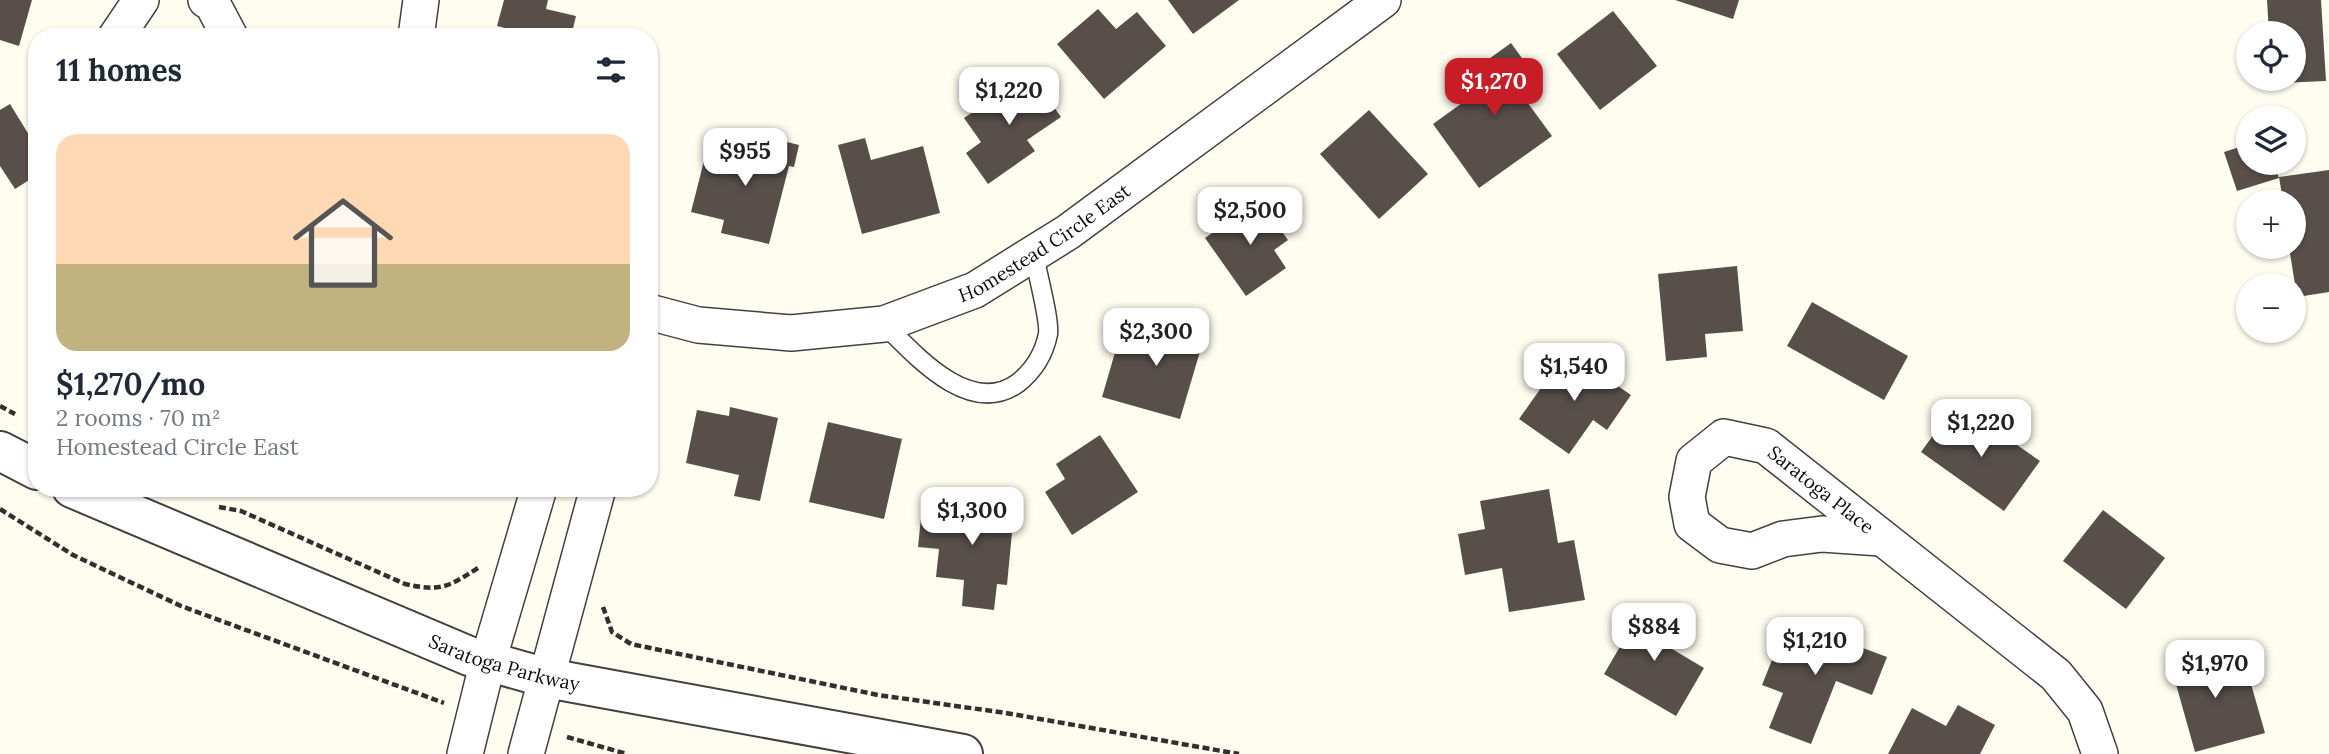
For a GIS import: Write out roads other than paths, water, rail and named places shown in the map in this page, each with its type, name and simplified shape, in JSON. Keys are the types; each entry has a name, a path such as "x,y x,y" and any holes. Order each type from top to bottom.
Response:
{"street":[{"path":"122,28 141,0"},
{"path":"206,0 212,3 225,28"},
{"path":"417,28 421,0"},
{"name":"Homestead Circle East","path":"658,314 698,325 791,333 884,324 975,289 1034,255 1383,0"},
{"name":"Saratoga Place","path":"1881,538 1822,534 1783,539 1752,551 1720,545 1692,524 1687,497 1693,461 1724,437 1766,446 2056,675 2084,711 2100,754"},
{"path":"0,451 28,465"},
{"name":"Saratoga Parkway","path":"93,497 469,656 547,678 963,754"},
{"path":"466,754 488,661 536,497"},
{"path":"529,741 596,497"}],"lane":[{"path":"884,324 928,368 965,391 1006,392 1033,372 1048,332 1034,255"}]}
